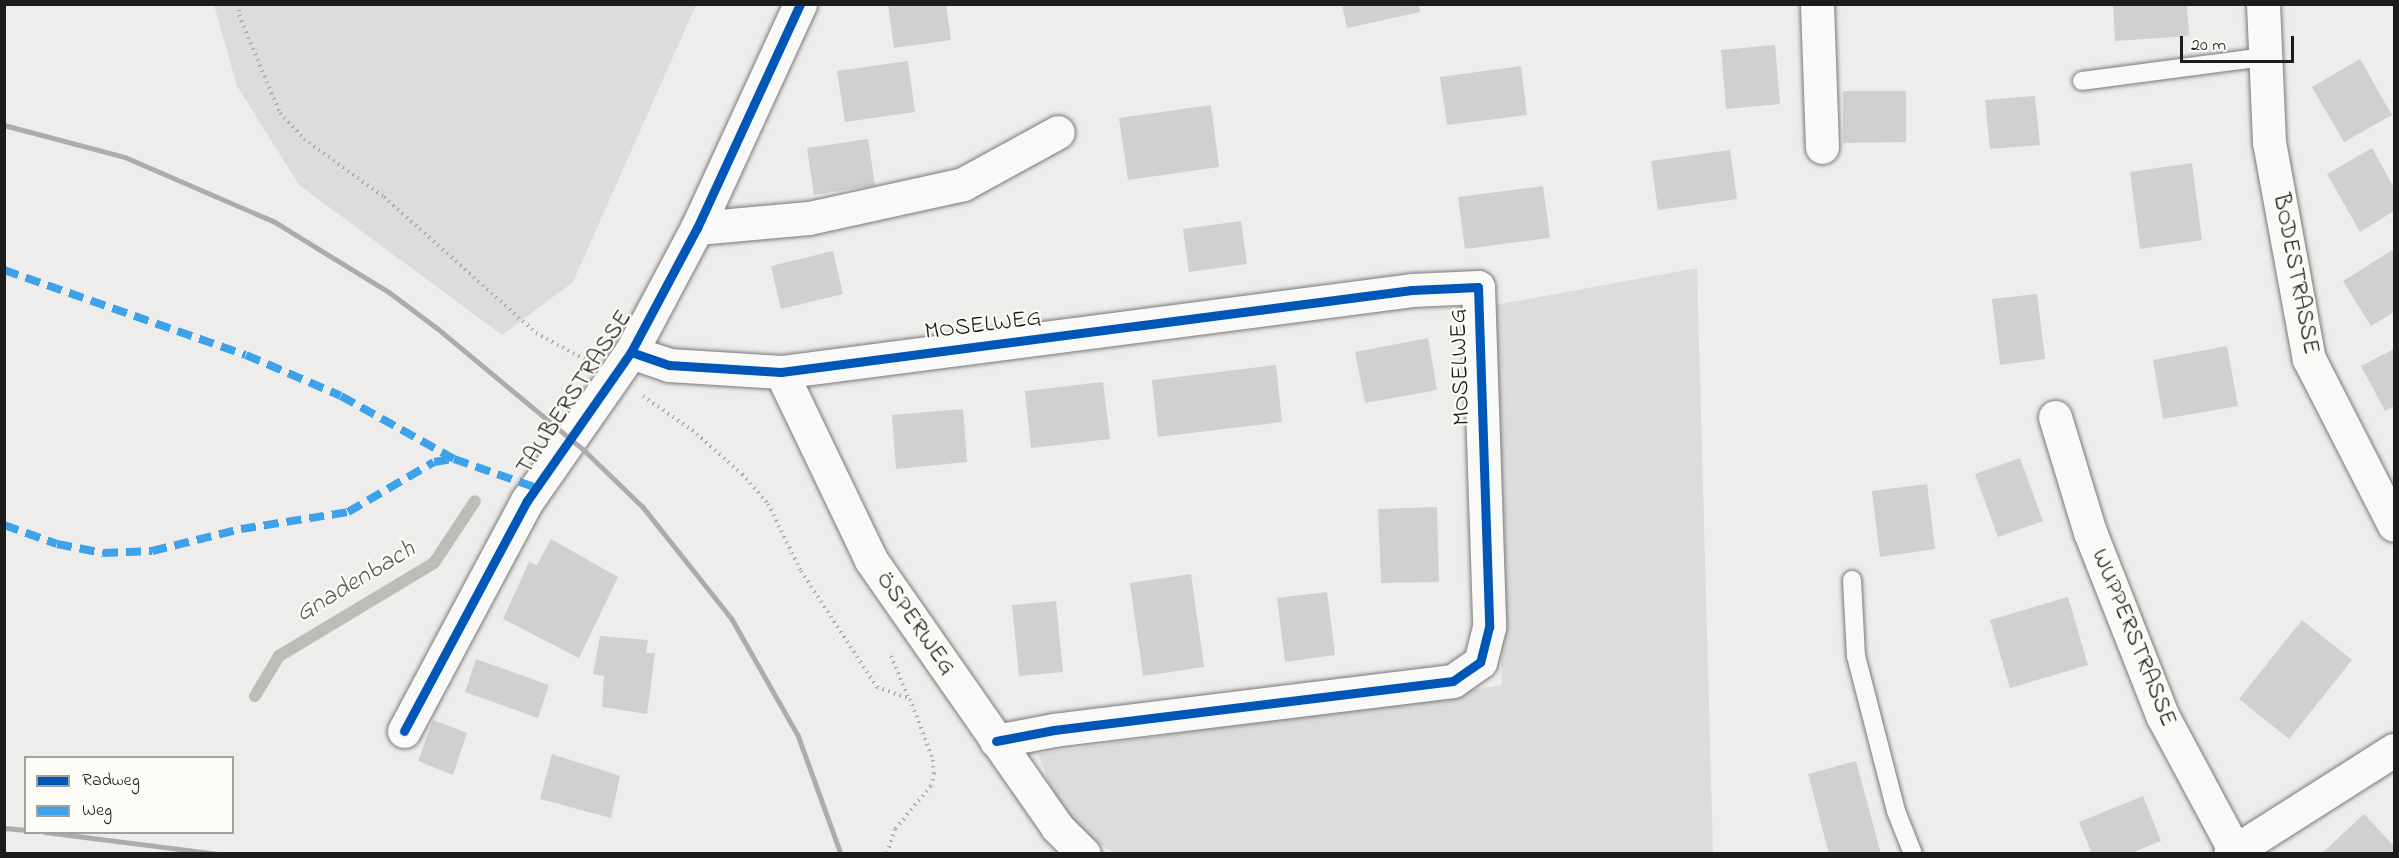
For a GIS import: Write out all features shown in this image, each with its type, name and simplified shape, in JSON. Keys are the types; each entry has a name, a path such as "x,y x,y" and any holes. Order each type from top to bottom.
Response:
{"street":[{"name":"TAUBERSTRASSE","path":"404,731 527,501 622,364 697,228 800,4"},
{"path":"1817,4 1822,147"},
{"name":"BODESTRASSE","path":"2263,4 2269,142 2309,359 2394,525"},
{"path":"697,228 809,218 963,184 1058,132"},
{"name":"MOSELWEG","path":"622,364 781,372 1412,290 1478,287 1489,627 1480,662 1453,681 1054,730 996,741"},
{"name":"ÖSPERWEG","path":"781,372 871,560 1057,827 1084,854"},
{"name":"WUPPERSTRASSE","path":"2055,417 2090,532 2162,714 2232,851 2394,750"}],"lane":[{"path":"2082,81 2265,57"},
{"path":"1852,580 1856,656 1896,811 1913,854"}],"path":[{"path":"239,4 239,15 280,113 304,139 384,197 536,333 622,364 742,474 768,504 801,571 877,687 910,699 933,760 934,773 931,786 895,829 886,854"}],"shaded area":[{"path":"214,4 696,5 573,282 502,335 299,185 237,86"},
{"path":"1697,268 1713,853 1114,853 1085,835 1053,793 1038,754 1502,685 1495,305"}],"building":[{"path":"888,4 946,4 951,40 894,48"},
{"path":"2113,4 2187,4 2189,36 2115,41"},
{"path":"1342,5 1419,5 1420,12 1347,28"},
{"path":"1775,45 1780,104 1726,109 1721,50"},
{"path":"2360,59 2392,115 2344,142 2312,87"},
{"path":"908,61 915,112 845,122 837,71"},
{"path":"1521,66 1527,115 1447,125 1440,77"},
{"path":"1843,91 1906,91 1906,142 1843,143"},
{"path":"2035,96 2040,145 1990,149 1985,100"},
{"path":"1211,105 1219,167 1128,180 1119,118"},
{"path":"868,139 875,185 814,195 807,148"},
{"path":"2372,148 2394,188 2394,211 2360,232 2327,174"},
{"path":"1730,150 1737,199 1658,210 1651,161"},
{"path":"2192,163 2202,240 2140,249 2130,172"},
{"path":"1543,186 1550,238 1465,249 1458,197"},
{"path":"1241,221 1247,264 1189,272 1183,229"},
{"path":"2394,249 2394,312 2371,326 2343,281"},
{"path":"833,251 843,294 781,309 771,266"},
{"path":"2037,294 2045,359 2000,365 1992,299"},
{"path":"1428,338 1437,390 1365,403 1355,352"},
{"path":"2227,346 2238,406 2163,419 2153,360"},
{"path":"2394,349 2394,406 2385,411 2361,366"},
{"path":"1276,365 1282,422 1158,437 1152,380"},
{"path":"1103,382 1110,439 1031,448 1025,391"},
{"path":"963,409 967,462 896,469 892,415"},
{"path":"2020,458 2043,521 1998,537 1975,474"},
{"path":"1927,484 1935,549 1880,557 1872,491"},
{"path":"1437,507 1439,582 1381,583 1378,509"},
{"path":"551,539 618,577 579,658 503,619 529,562 537,565"},
{"path":"1191,574 1204,667 1143,676 1130,583"},
{"path":"1327,592 1335,655 1285,662 1277,598"},
{"path":"2068,597 2088,665 2010,688 1990,620"},
{"path":"1056,601 1063,672 1019,676 1012,605"},
{"path":"2302,620 2352,660 2289,739 2239,699"},
{"path":"600,636 648,640 646,653 655,653 647,714 602,707 604,676 593,674"},
{"path":"476,659 549,685 538,718 465,692"},
{"path":"433,720 467,733 453,775 418,761"},
{"path":"552,754 620,776 611,818 540,799"},
{"path":"1856,761 1881,854 1829,854 1808,774"},
{"path":"2143,796 2161,841 2129,854 2092,854 2079,822"},
{"path":"2364,814 2394,846 2394,854 2321,854"}],"waterway":[{"name":"Gnadenbach","path":"255,696 279,656 434,563 475,501"}],"railway":[{"path":"4,125 125,157 275,222 389,292 437,328 583,449 643,507 732,619 798,735 841,854"},
{"path":"4,828 24,830"},
{"path":"61,834 218,854"}],"marked path":[{"path":"4,270 246,355 341,396 454,459"},
{"path":"4,525 57,544 103,553 152,551 241,529 348,512 434,462 454,459 537,488"}],"cycle path":[{"path":"404,731 527,501 631,352 697,228 800,4"},
{"path":"631,352 669,365 781,372 1412,290 1478,287 1489,627 1480,662 1453,681 1054,730 996,741"}]}
